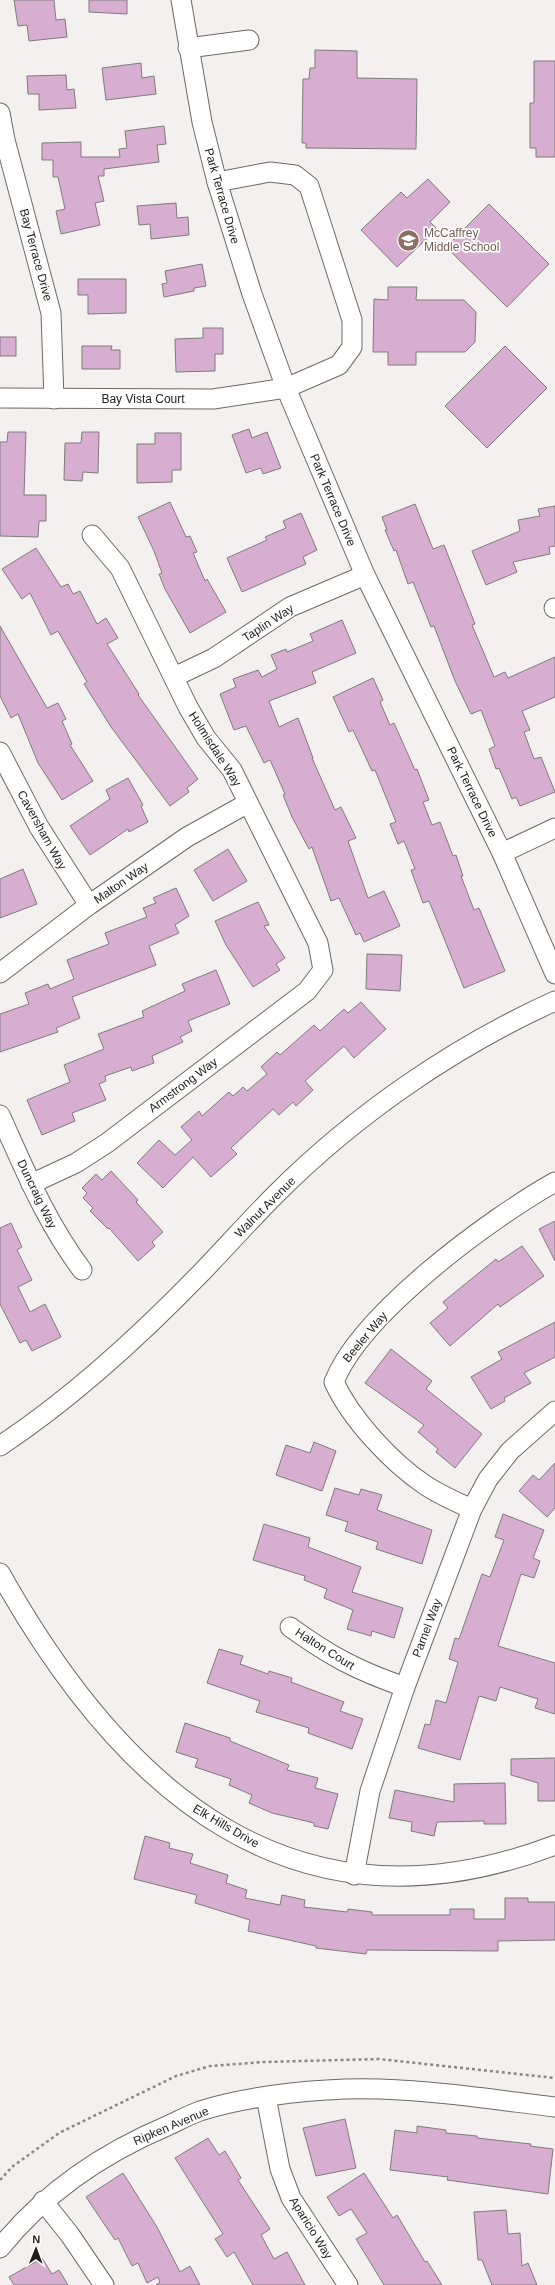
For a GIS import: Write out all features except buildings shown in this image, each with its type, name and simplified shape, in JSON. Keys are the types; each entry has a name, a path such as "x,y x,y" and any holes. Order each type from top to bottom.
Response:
{"street":[{"name":"Park Terrace Drive","path":"181,0 188,48 202,122 217,182 252,294 286,388 365,575 502,852 555,974"},
{"path":"188,48 249,40"},
{"name":"Bay Terrace Drive","path":"0,113 2,141 51,313 54,398"},
{"name":"Bay Vista Court","path":"0,398 213,399 286,388 339,365 352,347 352,320 308,186 295,175 270,172 217,182"},
{"name":"Holmisdale Way","path":"92,535 120,568 206,738 232,770 318,942 323,970"},
{"name":"Taplin Way","path":"174,677 214,658 290,607 365,575"},
{"name":"Caversham Way","path":"0,752 39,827 89,905"},
{"name":"Malton Way","path":"0,973 89,905 187,837 248,803"},
{"path":"502,852 555,828"},
{"name":"Armstrong Way","path":"31,1184 76,1163 107,1143 307,991 323,970"},
{"name":"Walnut Avenue","path":"0,1446 63,1399 136,1338 201,1273 276,1194 351,1128 442,1063 490,1033 555,1001"},
{"name":"Duncraig Way","path":"0,1114 31,1184 61,1241 82,1270"},
{"name":"Beeler Way","path":"472,1509 425,1485 405,1468 361,1425 344,1403 334,1382 340,1365 356,1345 386,1311 424,1276 508,1212 555,1182"},
{"name":"Parnel Way","path":"354,1875 370,1791 405,1687 472,1509 488,1479 510,1451 555,1411"},
{"name":"Elk Hills Drive","path":"0,1573 21,1610 50,1655 90,1706 135,1759 175,1795 207,1818 274,1853 314,1867 354,1875 422,1876 452,1874 493,1865 555,1845"},
{"name":"Halton Court","path":"290,1627 332,1656 365,1674 405,1687"},
{"name":"Ripken Avenue","path":"0,2248 43,2202 94,2162 151,2132 200,2111 266,2097 321,2090 379,2089 462,2095 555,2107"},
{"name":"Aparicio Way","path":"266,2097 280,2169 291,2198 348,2285"},
{"path":"43,2202 70,2235 104,2285"}],"place":[{"name":"McCaffrey Middle School","path":"409,240"}]}
